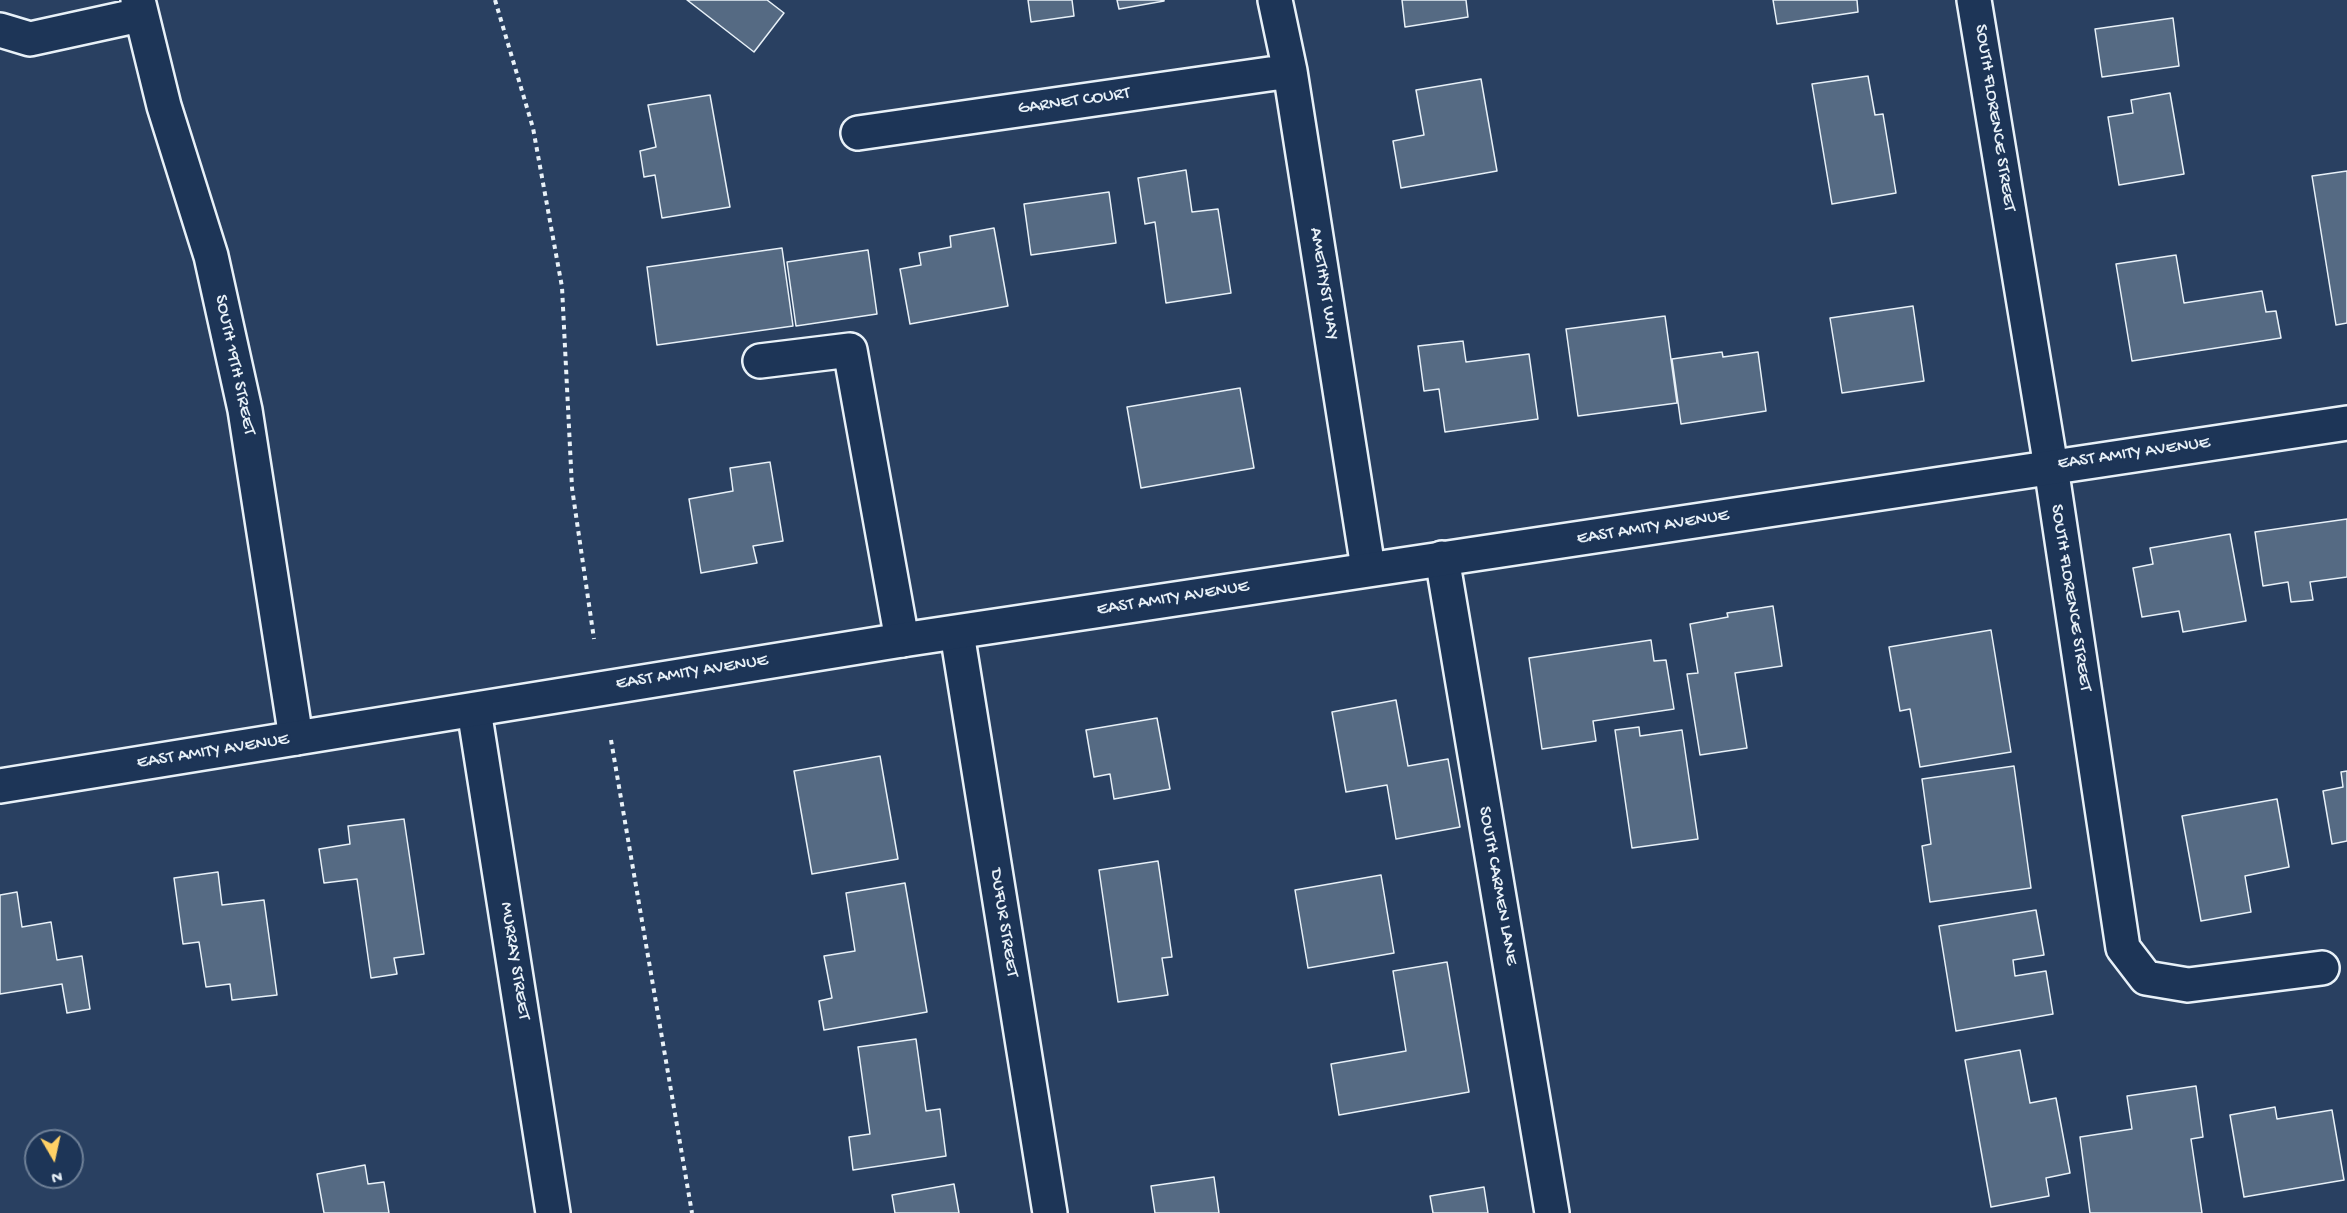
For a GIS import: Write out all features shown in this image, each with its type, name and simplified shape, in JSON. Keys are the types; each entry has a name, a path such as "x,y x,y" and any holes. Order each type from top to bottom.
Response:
{"street":[{"name":"AMETHYST WAY","path":"1275,0 1290,71 1368,568"},
{"name":"SOUTH FLORENCE STREET","path":"1974,0 2050,467 2122,948 2146,978 2188,985 2322,968"},
{"path":"0,30 30,39 139,8"},
{"name":"SOUTH 19TH STREET","path":"139,8 164,106 211,256 245,410 296,738"},
{"name":"GARNET COURT","path":"858,133 1290,71"},
{"path":"760,361 850,350 902,640"},
{"name":"EAST AMITY AVENUE","path":"0,786 902,640 1368,568 2347,423"},
{"name":"SOUTH CARMEN LANE","path":"1442,558 1552,1213"},
{"name":"DUFUR STREET","path":"957,633 1050,1213"},
{"name":"MURRAY STREET","path":"474,710 553,1213"}],"path":[{"path":"495,0 533,128 562,287 572,488 594,639"},
{"path":"611,740 692,1213"}],"building":[{"path":"687,0 767,0 784,13 754,52"},
{"path":"1028,0 1072,0 1074,16 1031,22"},
{"path":"1117,0 1164,0 1164,1 1119,9"},
{"path":"1402,0 1466,0 1468,17 1405,27"},
{"path":"1773,0 1857,0 1858,12 1777,24"},
{"path":"2173,18 2179,66 2102,77 2095,29"},
{"path":"1868,76 1875,115 1883,114 1896,193 1832,204 1812,84"},
{"path":"1481,79 1497,171 1401,188 1393,141 1424,135 1416,90"},
{"path":"2170,93 2184,174 2119,185 2108,117 2133,113 2131,100"},
{"path":"710,95 730,207 662,218 655,175 644,177 640,151 656,147 648,105"},
{"path":"1186,170 1192,212 1218,209 1231,293 1166,303 1155,222 1145,224 1138,178"},
{"path":"2347,171 2347,323 2336,325 2312,176"},
{"path":"1109,192 1116,243 1031,255 1024,204"},
{"path":"994,228 1008,306 910,324 900,269 921,265 919,253 951,247 950,236"},
{"path":"782,248 793,326 657,345 647,267"},
{"path":"868,250 877,314 796,326 787,262"},
{"path":"2176,255 2184,303 2262,291 2266,312 2276,311 2281,338 2132,361 2116,264"},
{"path":"1913,306 1924,381 1842,393 1830,318"},
{"path":"1665,316 1677,403 1578,416 1566,329"},
{"path":"1463,341 1466,362 1529,354 1538,419 1445,432 1439,389 1424,391 1418,346"},
{"path":"1722,352 1723,357 1758,352 1766,411 1681,424 1672,359"},
{"path":"1240,388 1254,468 1141,488 1127,407"},
{"path":"770,462 783,541 753,546 757,563 701,573 689,499 733,491 730,468"},
{"path":"2347,519 2347,577 2310,582 2313,600 2291,602 2288,582 2263,586 2255,532"},
{"path":"2230,534 2246,621 2183,632 2179,611 2142,617 2133,568 2153,564 2150,548"},
{"path":"1773,606 1782,666 1735,673 1747,748 1700,755 1687,674 1698,673 1690,624 1728,617 1727,613"},
{"path":"1991,630 2011,752 1920,767 1910,709 1900,711 1889,647"},
{"path":"1651,640 1654,661 1666,660 1674,709 1593,721 1596,741 1542,749 1529,658"},
{"path":"1396,700 1408,766 1448,759 1460,827 1396,839 1387,785 1346,792 1332,712"},
{"path":"1157,718 1170,789 1114,799 1110,774 1094,777 1086,730"},
{"path":"1639,727 1640,736 1682,730 1698,839 1632,848 1615,730"},
{"path":"880,756 898,859 812,874 794,771"},
{"path":"2014,766 2031,888 1930,902 1922,846 1931,844 1922,779"},
{"path":"2347,771 2347,841 2332,844 2323,791 2343,787 2341,772"},
{"path":"2277,799 2289,867 2245,876 2251,912 2201,921 2182,816"},
{"path":"404,819 424,954 394,958 397,974 371,978 357,879 324,883 319,849 350,844 348,826"},
{"path":"1158,861 1172,957 1162,958 1168,995 1118,1002 1099,870"},
{"path":"218,872 222,905 264,900 277,995 232,1000 230,984 206,987 199,942 183,944 174,878"},
{"path":"1381,875 1394,953 1308,968 1295,890"},
{"path":"905,883 927,1012 824,1030 819,1001 832,998 824,956 855,951 846,893"},
{"path":"17,892 22,927 51,922 57,960 82,956 90,1009 67,1013 62,984 0,994 0,895"},
{"path":"2036,910 2044,955 2013,960 2015,976 2046,971 2053,1014 1956,1031 1939,926"},
{"path":"1447,962 1469,1092 1339,1115 1331,1064 1406,1051 1393,971"},
{"path":"916,1039 926,1111 940,1109 946,1156 853,1170 849,1137 870,1134 858,1047"},
{"path":"2020,1050 2030,1103 2056,1098 2070,1173 2046,1178 2049,1196 1991,1207 1965,1060"},
{"path":"2196,1086 2203,1137 2191,1139 2202,1213 2090,1213 2080,1137 2132,1129 2127,1096"},
{"path":"2275,1107 2277,1119 2332,1110 2344,1180 2244,1197 2230,1115"},
{"path":"365,1165 368,1184 384,1182 389,1213 324,1213 317,1174"},
{"path":"1214,1177 1219,1213 1155,1213 1151,1186"},
{"path":"954,1184 959,1213 895,1213 892,1195"},
{"path":"1484,1187 1488,1213 1433,1213 1430,1196"}]}
